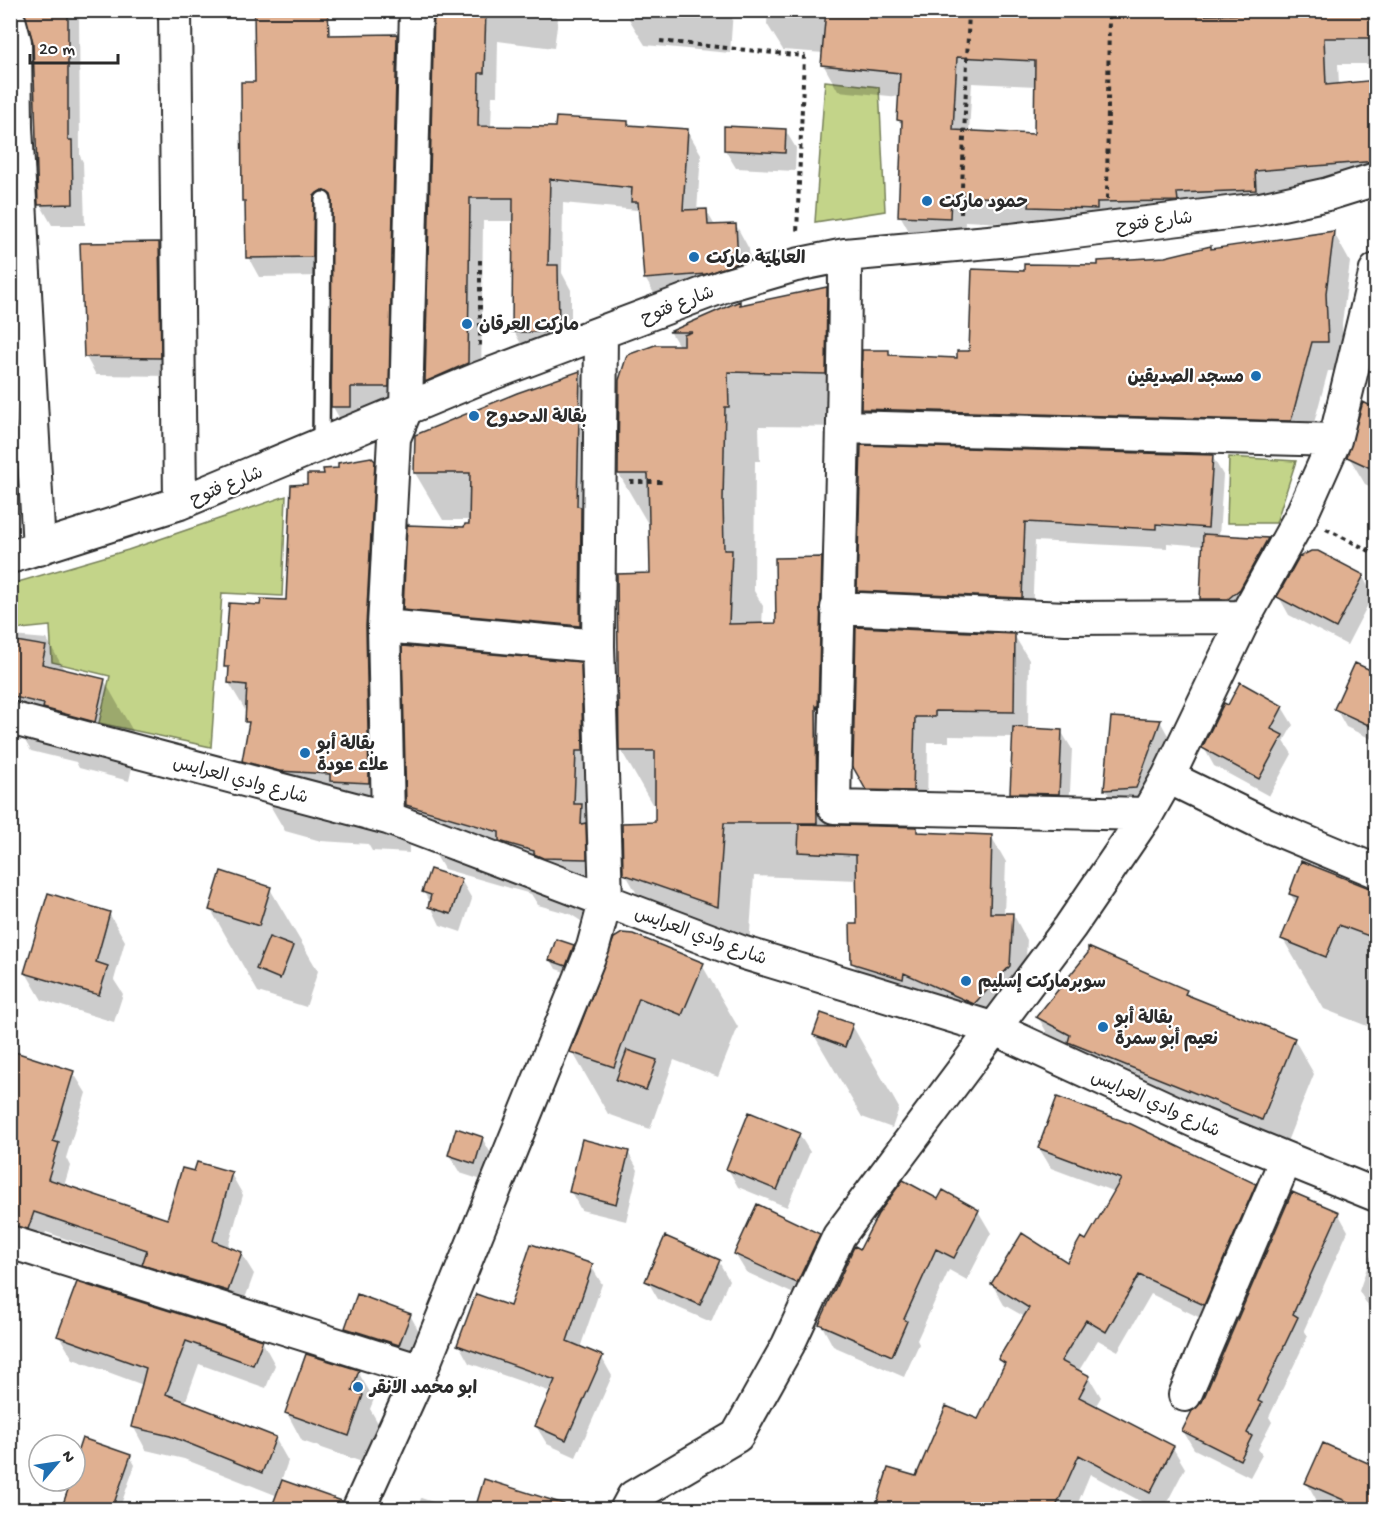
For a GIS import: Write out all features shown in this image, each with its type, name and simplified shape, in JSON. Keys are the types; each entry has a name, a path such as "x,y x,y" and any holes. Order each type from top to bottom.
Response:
{"street":[{"path":"175,10 180,503"},
{"path":"388,818 384,626 394,438 406,409 416,10"},
{"path":"10,23 15,42 25,553"},
{"name":"شارع فتوح","path":"25,553 180,503 480,378 724,286 796,265 845,255 960,245 1260,208 1328,194 1377,179"},
{"path":"845,255 845,427 837,608 834,807 1147,814"},
{"path":"626,1509 633,1497 737,1436 788,1345 838,1236 1070,927 1147,814 1168,777 1245,617 1301,516 1335,441 1377,270"},
{"path":"358,1509 421,1371 593,947 606,899 598,646 601,333"},
{"path":"845,427 1335,441"},
{"path":"837,608 1066,618 1245,617"},
{"path":"384,626 598,646"},
{"name":"شارع وادي العرايس","path":"10,718 388,818 741,952 995,1029 1203,1125 1377,1195"},
{"path":"1168,777 1266,825 1377,871"},
{"path":"1185,1395 1286,1159"},
{"path":"10,1242 421,1371"}],"lane":[{"path":"321,446 323,200"}],"path":[{"path":"960,245 969,10"},
{"path":"1107,227 1109,10"},
{"path":"660,41 804,57 796,265"},
{"path":"480,260 480,378"},
{"path":"1301,516 1377,554"}],"green space":[{"path":"825,81 879,87 885,211 815,222"},
{"path":"1229,457 1296,461 1276,523 1227,523"},
{"path":"286,496 282,596 222,593 211,747 99,723 110,676 52,662 50,626 11,630 11,584 128,550"}],"building":[{"path":"23,10 68,10 68,140 72,140 73,204 38,205 33,42"},
{"path":"254,10 328,10 329,35 397,34 389,387 351,387 351,407 331,407 331,195 322,190 314,196 313,257 246,258 245,201 242,201 241,82 255,82"},
{"path":"434,10 486,10 484,73 479,73 478,126 555,127 556,117 628,121 628,125 688,129 683,210 707,209 708,225 736,224 738,263 706,274 644,279 638,202 631,202 632,188 550,179 548,265 558,265 559,329 551,332 512,332 513,198 470,198 468,363 425,382"},
{"path":"826,10 960,10 960,14 1033,17 1034,10 1171,10 1171,16 1260,14 1261,10 1377,10 1377,38 1324,38 1326,85 1377,80 1377,161 1255,171 1256,190 1177,193 1178,201 1097,202 1097,209 1029,207 1030,199 951,196 950,218 898,216 902,121 897,120 900,73 821,65","holes":["957,57 1035,61 1034,134 953,130"]},
{"path":"724,126 786,129 785,153 724,150"},
{"path":"1334,231 1326,293 1328,342 1312,342 1291,421 861,409 862,350 889,350 889,355 957,358 957,351 969,351 972,269 1024,271 1024,264 1098,265 1098,261 1165,257 1211,246 1211,249"},
{"path":"159,242 161,358 84,357 80,243"},
{"path":"827,287 826,374 728,372 729,407 725,407 723,500 724,550 732,550 729,624 776,623 775,558 822,557 818,709 816,706 817,823 724,823 718,907 623,874 622,823 655,822 655,751 619,751 617,574 650,573 648,474 618,474 619,380 627,355 655,345 684,345 684,335 692,332 669,332 740,301 740,305"},
{"path":"580,371 577,506 581,507 580,626 403,610 407,525 464,527 465,524 469,524 470,473 414,473 415,435 517,393"},
{"path":"1363,402 1377,409 1377,471 1347,457"},
{"path":"861,445 1213,455 1208,528 1156,524 1156,529 1025,522 1022,598 857,591"},
{"path":"371,457 375,461 366,626 369,783 330,781 330,774 279,771 242,761 249,722 245,722 247,685 228,683 229,667 224,667 229,603 260,605 261,599 286,600 291,485 307,484 307,474 324,474 323,469 338,468 338,463"},
{"path":"1203,534 1268,538 1240,589 1228,599 1200,599"},
{"path":"1311,551 1318,551 1364,575 1336,628 1277,597 1299,557"},
{"path":"856,627 1015,634 1014,712 935,711 935,717 915,717 913,791 866,790 853,767"},
{"path":"10,640 46,646 42,664 105,679 95,722 43,708 44,704 10,696"},
{"path":"402,646 581,662 583,751 576,751 574,804 582,804 581,824 586,823 587,859 543,858 534,854 534,851 499,841 499,832 406,805"},
{"path":"1355,663 1377,673 1377,729 1334,709"},
{"path":"1240,682 1283,706 1271,729 1283,735 1259,779 1202,748 1224,703 1228,705"},
{"path":"1111,717 1161,720 1136,788 1104,790"},
{"path":"1013,727 1062,730 1059,794 1010,793"},
{"path":"799,824 917,827 917,832 992,835 990,913 1013,913 1010,966 974,1004 904,973 903,979 851,963 850,924 857,924 856,855 798,852"},
{"path":"1301,861 1377,891 1377,939 1339,925 1326,957 1281,939 1298,897 1289,894"},
{"path":"430,869 462,879 451,914 428,907 431,895 422,892"},
{"path":"221,871 271,887 259,926 209,910"},
{"path":"48,893 110,912 96,962 108,966 99,995 24,973"},
{"path":"622,933 633,934 704,963 682,1015 639,998 614,1067 570,1052 614,938"},
{"path":"269,937 293,946 280,979 256,969"},
{"path":"556,939 574,945 566,966 549,960"},
{"path":"1088,947 1187,990 1185,994 1295,1038 1262,1120 1068,1042 1070,1035 1036,1017 1088,953"},
{"path":"821,1013 853,1024 845,1047 813,1035"},
{"path":"627,1050 657,1060 646,1090 616,1080"},
{"path":"15,1052 74,1071 53,1141 59,1143 48,1179 167,1219 182,1168 194,1171 197,1162 232,1172 213,1241 242,1252 228,1291 142,1265 147,1250 34,1212 28,1229 10,1225 10,1067"},
{"path":"1057,1097 1131,1124 1256,1184 1204,1305 1139,1275 1106,1332 1086,1320 1061,1361 1090,1376 1079,1397 1174,1446 1150,1493 1079,1455 1055,1509 875,1509 888,1468 916,1476 946,1406 978,1419 1005,1363 998,1359 1029,1308 991,1284 1022,1233 1067,1262 1081,1237 1086,1240 1121,1179 1038,1148"},
{"path":"749,1112 800,1133 777,1190 726,1169"},
{"path":"456,1128 483,1137 475,1164 448,1155"},
{"path":"582,1139 629,1151 616,1204 569,1192"},
{"path":"903,1180 938,1199 943,1190 979,1210 954,1258 936,1249 904,1319 907,1321 892,1356 819,1324 853,1249 855,1246 860,1249 878,1214"},
{"path":"1292,1192 1339,1212 1293,1314 1298,1317 1258,1401 1262,1403 1247,1433 1252,1436 1240,1460 1182,1431 1192,1411 1202,1402"},
{"path":"757,1204 820,1234 797,1283 734,1254"},
{"path":"665,1236 720,1260 700,1305 645,1281"},
{"path":"531,1244 593,1264 567,1341 603,1356 566,1440 535,1426 555,1380 457,1345 476,1294 510,1306"},
{"path":"77,1282 263,1340 253,1365 186,1341 166,1394 276,1437 262,1473 170,1436 131,1427 146,1368 57,1336"},
{"path":"357,1294 411,1314 399,1345 345,1328"},
{"path":"306,1354 359,1370 352,1391 363,1395 349,1436 285,1413"},
{"path":"87,1440 131,1455 112,1509 80,1509 63,1504 67,1493 87,1493"},
{"path":"1323,1443 1377,1467 1377,1509 1364,1509 1305,1483"},
{"path":"484,1479 564,1504 563,1509 475,1509"},
{"path":"282,1480 342,1501 340,1509 271,1509"}],"place":[{"name":"حمود ماركت","path":"927,201"},
{"name":"العالمية ماركت","path":"694,257"},
{"name":"ماركت العرقان","path":"467,324"},
{"name":"مسجد الصديقين","path":"1256,376"},
{"name":"بقالة الدحدوح","path":"474,416"},
{"name":"بقالة أبو علاء عودة","path":"305,753"},
{"name":"سوبرماركت إسليم","path":"966,981"},
{"name":"بقالة أبو نعيم أبو سمرة","path":"1103,1027"},
{"name":"ابو محمد الانقر","path":"358,1387"}]}
